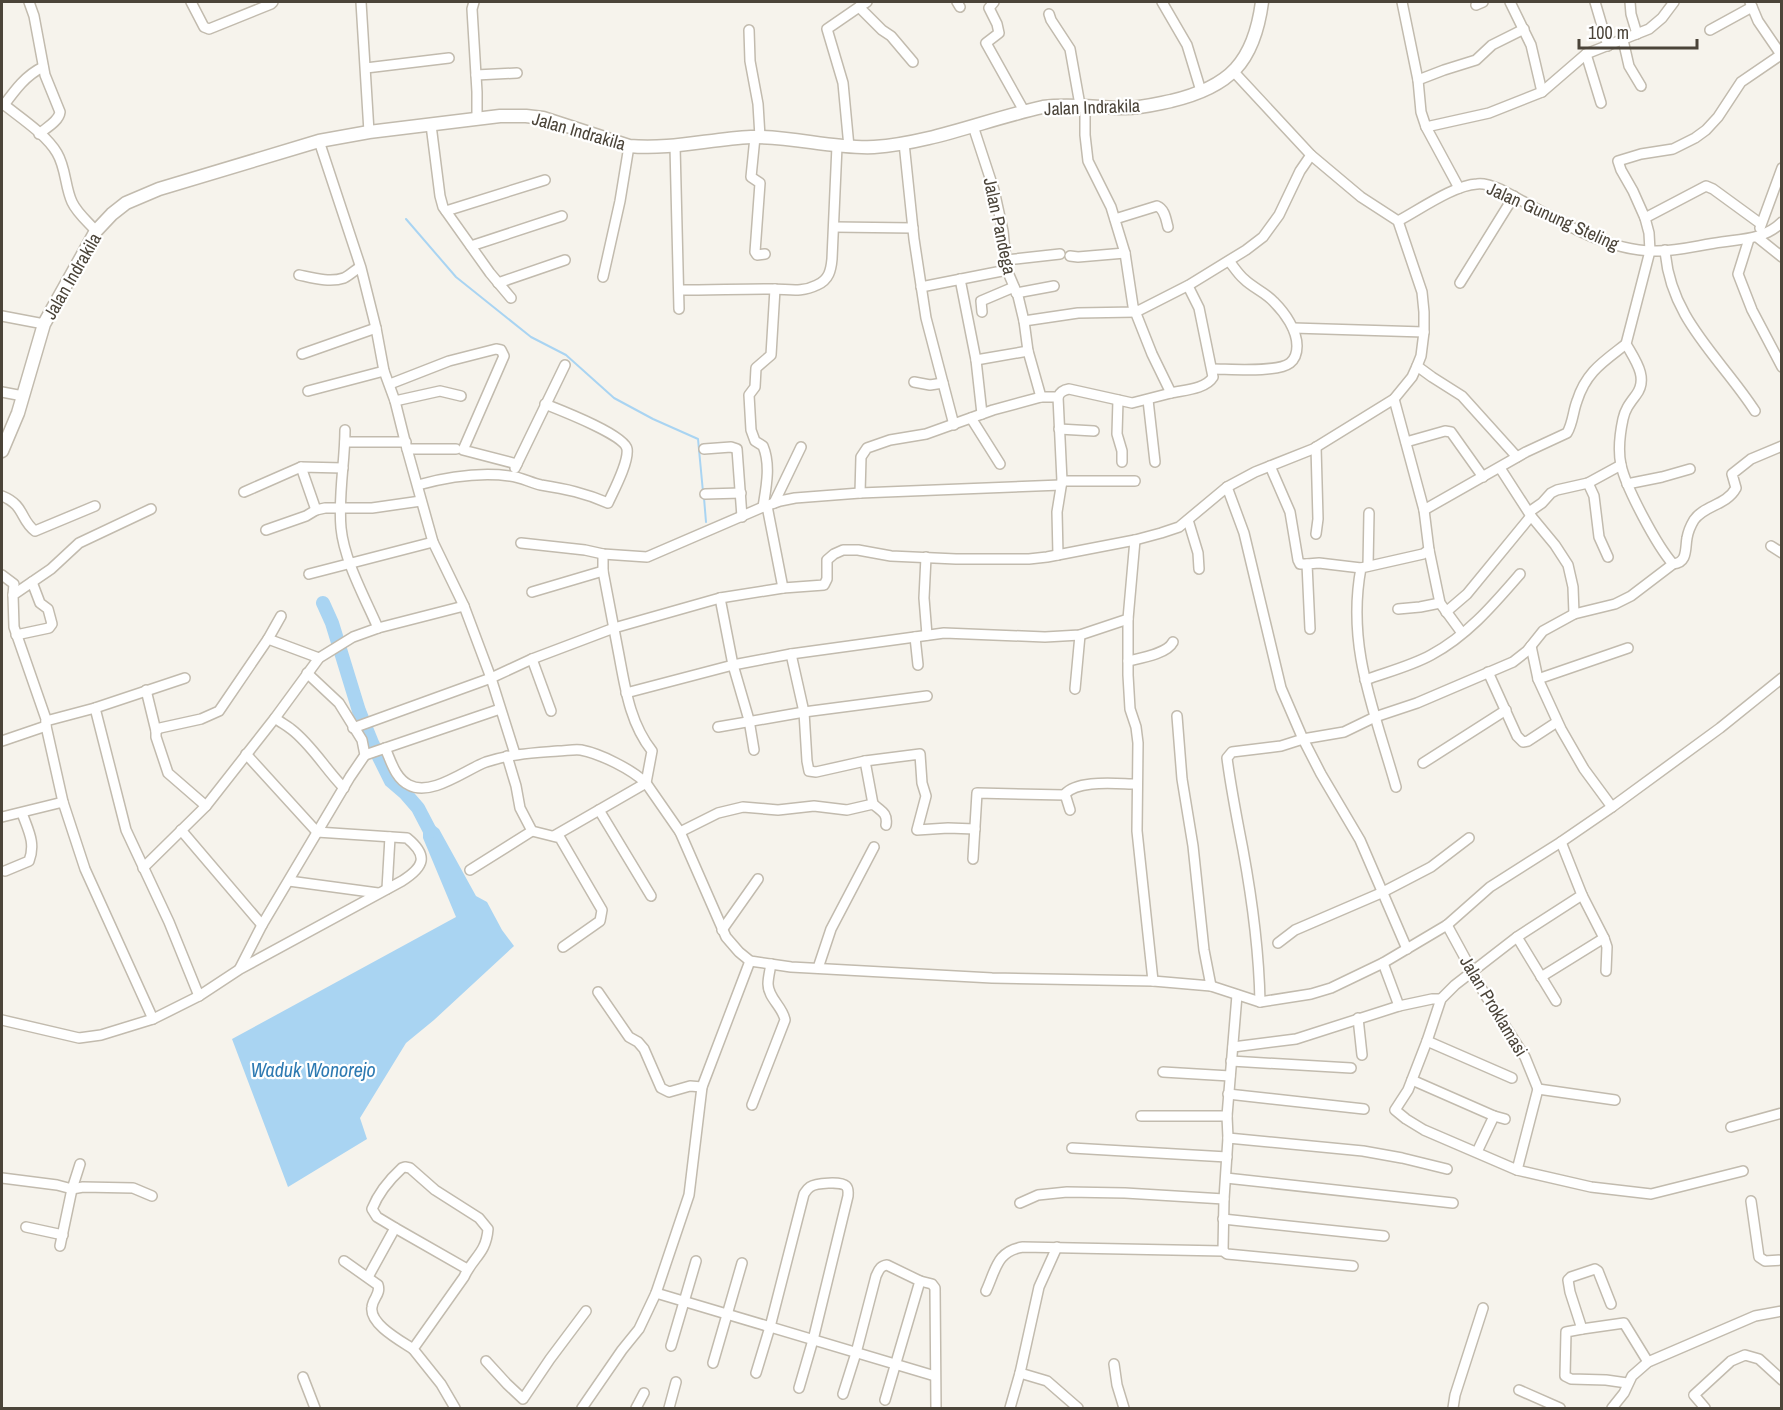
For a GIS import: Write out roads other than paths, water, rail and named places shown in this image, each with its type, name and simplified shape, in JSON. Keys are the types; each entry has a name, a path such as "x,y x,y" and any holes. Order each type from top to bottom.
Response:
{"street":[{"path":"29,2 34,16 43,67 60,115 39,134"},
{"path":"191,2 204,27 210,29 273,2"},
{"path":"361,2 369,132"},
{"path":"474,2 472,9 477,119"},
{"path":"994,2 989,8 999,33 986,44 1024,111"},
{"path":"1162,2 1187,45 1201,91"},
{"name":"Jalan Indrakila","path":"2,452 18,413 44,324 96,231 126,203 159,189 320,141 369,132 500,116 543,118 629,146 675,146 757,137 876,147 904,143 1024,111 1059,105 1126,108 1143,106 1184,98 1234,72 1253,44 1262,2"},
{"path":"1402,2 1425,127 1459,188"},
{"path":"1510,2 1535,58 1542,92"},
{"path":"1595,2 1608,46"},
{"path":"1630,2 1630,14 1637,34"},
{"path":"1425,127 1489,113 1542,92 1586,54 1649,29 1662,18 1674,2"},
{"path":"679,290 775,289 794,291 818,285 827,278 832,265 843,146 843,83 827,29 863,4 882,30 891,36 914,62"},
{"path":"1424,510 1517,457 1567,432 1578,397 1587,379 1598,366 1626,345 1650,251 1645,218 1618,161 1641,154 1673,149 1695,138 1718,117 1741,82 1781,55 1758,21 1751,4 1710,30"},
{"path":"1049,14 1070,49 1082,105 1088,161 1115,219 1125,253 1133,306 1152,354 1171,393"},
{"path":"1418,80 1476,60 1492,45 1524,29"},
{"path":"748,30 750,61 758,104 757,137 751,177 760,183 755,252 757,255 765,254"},
{"path":"1623,40 1629,66 1641,86"},
{"path":"1586,54 1601,103"},
{"path":"366,68 449,58"},
{"path":"43,67 37,69 22,82 3,104 48,141 60,158 71,201 96,231"},
{"path":"354,728 491,678 532,659 614,628 720,598 783,588 824,585 827,579 827,560 840,550 858,550 891,556 1029,559 1135,540 1179,527 1227,487 1255,472 1316,447 1394,399 1412,377 1417,366 1421,356 1424,332 1422,292 1398,221 1361,197 1311,154 1234,72"},
{"path":"476,75 517,73"},
{"path":"431,125 440,196 446,211 511,298"},
{"name":"Jalan Pandega","path":"974,126 994,190 1004,231 1007,265 1024,321 1028,351 1041,397"},
{"path":"320,141 360,267 376,328 384,371 395,401 433,542 464,606 491,678 511,755 520,808 532,831"},
{"path":"904,143 926,318 954,425"},
{"path":"603,277 620,201 629,146"},
{"path":"675,146 679,309"},
{"path":"1024,321 1078,313 1136,312 1188,286 1263,237 1273,226 1311,154"},
{"path":"1782,168 1761,224 1738,274 1752,310 1782,367"},
{"path":"446,211 545,180"},
{"name":"Jalan Gunung Steling","path":"1398,221 1459,188 1486,184 1594,237 1621,247 1650,251 1665,250 1753,238"},
{"path":"1645,218 1706,186 1761,224"},
{"path":"1460,283 1514,196"},
{"path":"1115,219 1157,206 1161,207 1168,227"},
{"path":"471,246 562,216"},
{"path":"1753,238 1768,232 1782,222"},
{"path":"834,227 913,228"},
{"path":"1753,238 1782,257"},
{"path":"1665,250 1671,286 1690,324 1755,411"},
{"path":"921,287 960,279 1007,265 1065,255 1078,257 1125,253"},
{"path":"498,283 565,260"},
{"path":"1212,369 1272,369 1292,362 1297,354 1297,339 1293,328 1275,302 1245,281 1229,261"},
{"path":"299,275 316,279 339,279 360,267"},
{"path":"960,279 976,360 982,414"},
{"path":"982,312 981,301 1015,290 1054,286"},
{"path":"1058,555 1057,512 1061,483 1059,394 1069,389 1132,403 1209,383 1213,377 1212,369 1199,308 1188,286"},
{"path":"775,289 771,355 756,368 755,387 749,395 751,430 755,441 763,446 766,456 768,506 783,588"},
{"path":"2,316 44,324"},
{"path":"302,354 376,328"},
{"path":"1293,328 1424,332"},
{"path":"1626,345 1638,364 1642,380 1641,387 1623,417 1619,451 1621,465 1627,484 1647,524 1673,564"},
{"path":"390,384 449,362 496,349 501,350 504,356 463,450 517,464"},
{"path":"976,360 1028,351"},
{"path":"511,476 565,365"},
{"path":"1417,366 1462,396 1517,457"},
{"path":"309,391 384,371"},
{"path":"914,382 930,385 943,383"},
{"path":"395,401 440,391 461,396"},
{"path":"2,392 23,396"},
{"path":"860,493 861,457 867,448 890,440 926,434 982,414 1041,397 1058,398"},
{"path":"1394,399 1424,510 1428,550 1440,603 1462,633"},
{"path":"1118,400 1117,434 1122,451 1122,462"},
{"path":"1148,400 1155,462"},
{"path":"418,485 438,479 511,476 568,489 608,503 622,473 627,451 626,445 606,431 545,404"},
{"path":"971,418 1000,464"},
{"path":"1059,429 1094,431"},
{"path":"345,430 340,508 341,531 350,565 378,628"},
{"path":"1406,442 1445,431 1451,432 1483,477"},
{"path":"345,442 456,449"},
{"path":"1260,1002 1260,977 1251,903 1227,758 1232,752 1281,746 1303,739 1344,732 1375,717 1417,703 1518,659 1543,631 1574,614 1615,604 1631,596 1673,564 1678,563 1683,558 1687,534 1695,518 1732,496 1736,488 1732,474 1751,459 1782,446"},
{"path":"704,449 731,447 736,449 742,517"},
{"path":"768,506 801,447"},
{"path":"1316,447 1318,499 1316,534"},
{"path":"1446,612 1467,594 1530,514 1551,493 1588,483 1621,465"},
{"path":"1270,466 1290,512 1300,564 1319,563 1364,567 1423,554 1428,550"},
{"path":"244,492 301,467 343,468"},
{"path":"301,467 316,510"},
{"path":"1500,468 1530,514 1568,565 1573,587 1574,614"},
{"path":"1627,484 1690,469"},
{"path":"521,543 603,554 647,557 768,506 795,498 1061,483 1135,482"},
{"path":"1588,483 1594,496 1599,537 1608,556"},
{"path":"1227,487 1244,533 1281,688 1303,739 1360,840 1407,949"},
{"path":"705,494 741,493"},
{"path":"2,496 20,508 35,531 95,506"},
{"path":"266,530 306,516 316,510 372,508 421,501"},
{"path":"14,595 51,569 79,543 151,509"},
{"path":"1369,513 1364,567 1357,590 1356,619 1365,680 1396,787"},
{"path":"1188,520 1198,553 1199,568"},
{"path":"1135,540 1128,619 1128,662 1130,710 1136,727 1138,743 1137,831 1153,981"},
{"path":"309,574 433,542"},
{"path":"1771,546 1782,553"},
{"path":"554,836 646,783 652,751 633,720 626,693 603,571 603,554"},
{"path":"926,557 924,598 927,635"},
{"path":"1307,564 1310,629"},
{"path":"532,592 603,571"},
{"path":"1365,680 1430,656 1487,612 1520,574"},
{"path":"2,575 14,584 14,627 46,724 63,802 85,869 153,1019"},
{"path":"16,634 49,628 52,624 48,609 40,603 32,582"},
{"path":"720,598 733,665 749,720 754,750"},
{"path":"1398,609 1440,603"},
{"path":"143,868 206,806 319,658 353,637 378,628 464,606"},
{"path":"156,731 160,728 201,719 219,711 268,639 280,616"},
{"path":"626,693 733,665 791,654 944,633 1045,637 1080,635 1128,619"},
{"path":"1075,689 1080,635"},
{"path":"915,637 918,665"},
{"path":"268,639 319,658"},
{"path":"1128,662 1166,650 1172,646 1173,642"},
{"path":"1531,646 1538,679 1557,722 1584,769 1612,807"},
{"path":"1538,679 1628,648"},
{"path":"791,654 804,712 809,771 816,772 865,761 920,754 922,783 926,796 917,830 948,828 975,830"},
{"path":"532,659 551,711"},
{"path":"1488,672 1517,736 1523,742 1557,722"},
{"path":"307,673 334,696 364,744 367,755"},
{"path":"2,741 185,678"},
{"path":"384,748 398,776 410,786 423,788 433,787 485,763 511,755 579,750 605,758 640,777 681,832 722,930 750,962 992,978 1153,981 1211,986 1260,1002 1311,994 1331,988 1383,963 1446,926 1490,887 1612,807 1720,728 1782,678"},
{"path":"146,690 156,737 168,773 206,806"},
{"path":"717,726 927,696"},
{"path":"95,708 126,830 169,922 199,996"},
{"path":"240,969 262,925 317,832 367,755 500,709"},
{"path":"1423,763 1506,710"},
{"path":"1177,716 1182,779 1193,846 1204,950 1211,986"},
{"path":"275,718 292,729 303,740 344,788"},
{"path":"2,1020 79,1038 101,1035 153,1019 199,996 240,969 415,873 420,866 422,856 416,845 407,838 317,832 246,754"},
{"path":"865,761 873,804 885,814 886,825"},
{"path":"1065,795 1076,786 1137,784"},
{"path":"973,859 977,794 1065,795"},
{"path":"1065,795 1070,810"},
{"path":"2,817 63,802"},
{"path":"681,832 718,813 743,807 778,810 814,806 840,810 873,804"},
{"path":"599,810 651,896"},
{"path":"5,871 29,861 32,852 32,842 22,813"},
{"path":"181,830 262,925"},
{"path":"470,870 532,831 561,840 602,910 600,921 563,947"},
{"path":"383,891 390,837"},
{"path":"1278,943 1295,930 1382,893 1431,867 1469,838"},
{"path":"1561,842 1582,895 1604,938 1606,970"},
{"path":"818,968 831,929 874,847"},
{"path":"722,930 758,879"},
{"path":"289,882 383,891"},
{"path":"1582,895 1517,937 1455,985 1441,999 1408,1090 1395,1110 1424,1130 1517,1170 1592,1187 1651,1194 1743,1171"},
{"name":"Jalan Proklamasi","path":"1446,926 1484,993 1525,1057 1538,1089"},
{"path":"1517,937 1556,1001"},
{"path":"1541,976 1604,938"},
{"path":"582,1408 639,1329 656,1293 689,1195 702,1087 750,962"},
{"path":"1383,963 1399,1006"},
{"path":"752,1105 785,1020 784,1012 771,994 768,985 771,964"},
{"path":"598,992 629,1037 644,1049 661,1088 669,1092 690,1086 702,1087"},
{"path":"1223,1251 1228,1094 1237,994"},
{"path":"1233,1047 1296,1040 1399,1006 1441,999"},
{"path":"1358,1018 1362,1055"},
{"path":"1427,1041 1512,1078"},
{"path":"1231,1061 1352,1068"},
{"path":"1163,1072 1230,1076"},
{"path":"1412,1080 1505,1119"},
{"path":"1517,1170 1538,1089 1615,1100"},
{"path":"1228,1094 1364,1109"},
{"path":"1731,1127 1782,1113"},
{"path":"1141,1116 1227,1116"},
{"path":"1477,1152 1494,1116"},
{"path":"1228,1138 1363,1151 1447,1169"},
{"path":"1072,1148 1227,1157"},
{"path":"60,1246 72,1189 80,1164"},
{"path":"413,1349 464,1277 467,1269 484,1248 488,1232 485,1224 479,1218 435,1190 410,1168 405,1167 383,1190 372,1209 375,1215 467,1269"},
{"path":"2,1178 72,1189 83,1187 133,1188 152,1196"},
{"path":"1226,1178 1453,1203"},
{"path":"756,1373 804,1194 813,1185 838,1182 846,1187 848,1196 799,1388"},
{"path":"1020,1203 1038,1195 1067,1192 1224,1199"},
{"path":"1751,1201 1760,1257 1765,1260 1782,1260"},
{"path":"1223,1219 1384,1236"},
{"path":"26,1227 63,1235"},
{"path":"368,1277 395,1228"},
{"path":"986,1291 1004,1254 1023,1247 1223,1251 1227,1254 1353,1266"},
{"path":"1010,1408 1039,1287 1057,1247"},
{"path":"344,1261 379,1287 372,1308 377,1322 413,1349 441,1384 455,1408"},
{"path":"671,1346 696,1261"},
{"path":"713,1364 742,1263"},
{"path":"843,1394 876,1276 879,1269 887,1265 920,1281 932,1284 935,1288 936,1408"},
{"path":"1582,1329 1568,1282 1571,1277 1595,1269 1598,1271 1611,1304"},
{"path":"885,1400 920,1281"},
{"path":"656,1293 935,1376"},
{"path":"1453,1408 1455,1395 1483,1308"},
{"path":"486,1361 523,1399 586,1311"},
{"path":"1612,1408 1624,1393 1632,1376 1648,1362 1755,1316 1782,1311"},
{"path":"1627,1383 1566,1378 1566,1332 1624,1323 1648,1362"},
{"path":"1705,1408 1695,1395 1731,1361 1745,1355 1759,1359 1782,1380"},
{"path":"1114,1364 1124,1408"},
{"path":"1020,1373 1047,1381 1078,1408"},
{"path":"303,1377 315,1408"},
{"path":"669,1408 676,1382"},
{"path":"1519,1390 1560,1408"},
{"path":"636,1408 644,1393"}],"water":[{"name":"Waduk Wonorejo","path":"423,817 439,829 476,896 487,902 502,930 514,946 406,1043 360,1118 367,1139 288,1187 232,1039 456,917 423,838"}],"waterway":[{"path":"406,219 456,277 531,337 566,355 614,398 698,439 703,492"},
{"path":"704,498 706,522"},
{"path":"323,603 332,623 359,711 372,743 391,781 418,808 430,831"}]}
